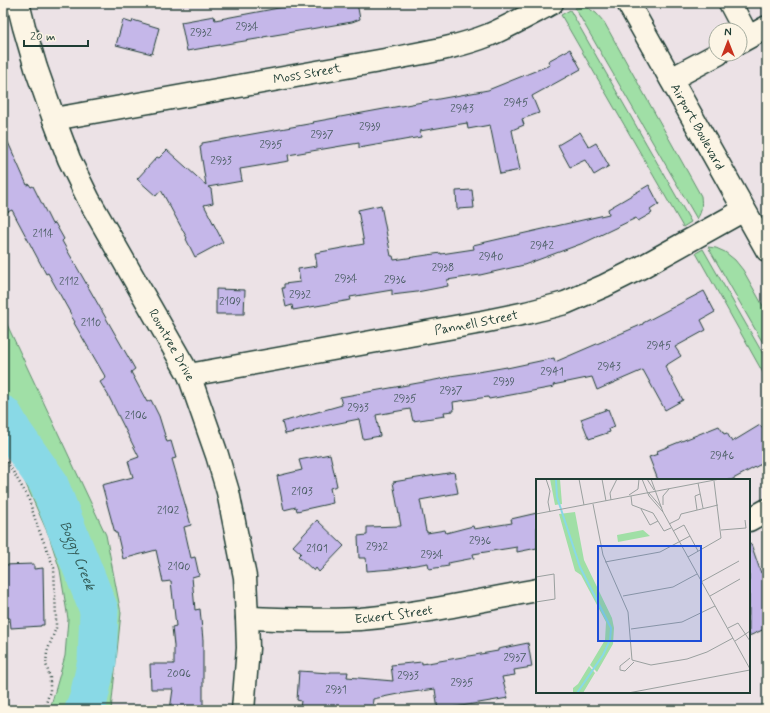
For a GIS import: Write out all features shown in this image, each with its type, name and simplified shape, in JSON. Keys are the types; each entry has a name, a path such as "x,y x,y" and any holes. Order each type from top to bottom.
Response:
{"street":[{"name":"Rountree Drive","path":"18,3 36,68 69,159 89,200 189,375 205,419 228,492 245,577 248,618 248,648 243,710"},
{"name":"Moss Street","path":"54,119 388,60 431,51 461,44 489,34 552,3"},
{"name":"Airport Boulevard","path":"628,3 767,250"},
{"path":"730,3 737,22"},
{"path":"748,38 767,27"},
{"path":"671,79 708,59"},
{"name":"Pannell Street","path":"189,375 482,322 564,302 604,286 640,268 744,210"},
{"path":"750,519 767,510"},
{"name":"Eckert Street","path":"248,618 320,620 359,619 402,614 536,590"}],"path":[{"path":"3,456 28,498 54,568 56,628 47,652 46,664 50,678 50,691 44,710"}],"green space":[{"path":"586,7 596,13 604,22 701,196 702,202 700,214 697,219 575,8"},
{"path":"570,10 691,222 683,227 561,15"},
{"path":"708,247 716,248 725,252 735,260 743,270 767,313 767,350"},
{"path":"703,249 767,361 767,380 696,253"},
{"path":"3,316 106,535 121,613 111,710 49,710 65,656 68,619 60,570 49,536 25,482 3,441"}],"building":[{"path":"305,3 357,3 360,19 352,22 187,51 181,22 214,16 215,20"},
{"path":"123,20 132,23 133,20 159,28 152,54 116,45"},
{"path":"570,49 581,69 532,96 539,113 522,119 524,125 512,130 520,170 500,174 490,125 468,129 467,123 420,131 421,137 359,148 359,143 288,155 289,161 240,169 242,181 208,187 211,189 213,203 204,205 223,242 195,257 186,239 187,238 161,190 156,196 137,179 157,157 159,158 167,150 206,185 200,147 202,146 202,143 488,90 550,65 548,61"},
{"path":"3,131 27,185 29,184 31,187 33,186 52,224 55,223 64,239 62,241 135,369 131,372 147,402 151,400 159,416 167,442 171,441 176,458 172,459 191,525 184,527 191,558 195,557 199,575 192,577 195,610 200,609 203,640 203,710 170,710 173,689 151,689 150,664 174,664 172,627 176,626 171,581 163,582 156,550 123,559 117,533 115,533 102,485 133,477 128,461 139,457 100,382 106,378 74,323 75,322 72,316 48,273 46,274 12,210 3,214"},
{"path":"580,132 589,147 596,143 609,166 594,175 585,160 570,167 558,145"},
{"path":"649,185 659,204 650,210 652,213 638,221 636,218 586,242 524,265 480,275 447,280 448,286 417,292 392,295 392,290 350,297 351,300 293,310 292,305 286,307 282,288 284,288 284,284 300,282 298,269 317,266 315,253 364,244 358,210 381,205 391,256 393,256 394,260 474,249 473,245 609,214 608,209"},
{"path":"472,190 474,208 457,209 456,191"},
{"path":"216,289 245,290 244,314 216,314"},
{"path":"704,291 715,312 701,320 706,330 675,347 681,356 665,366 683,400 665,410 643,370 597,390 592,377 553,385 554,387 489,399 488,397 453,402 454,411 444,412 445,416 413,421 410,409 376,415 380,436 363,439 359,419 285,434 282,422 342,405 340,397 450,376 507,368 554,358 555,362 643,324"},
{"path":"608,409 615,427 609,429 610,432 589,439 581,419"},
{"path":"760,425 762,428 767,425 767,461 733,479 658,479 649,457 658,454 657,451 719,426 724,434 727,433 732,442"},
{"path":"330,454 337,486 330,488 333,503 297,511 296,507 284,510 277,476 302,470 299,460"},
{"path":"454,472 458,493 420,500 427,533 445,530 446,533 473,526 474,529 512,523 511,519 536,513 536,548 517,552 517,547 473,554 474,558 448,563 449,566 429,569 428,563 392,569 367,571 366,558 359,558 358,536 367,535 367,527 401,526 393,482"},
{"path":"317,520 344,546 319,572 316,568 314,571 298,556 301,553 293,546"},
{"path":"750,544 761,573 767,570 767,628 750,636"},
{"path":"34,564 34,569 43,568 44,625 11,628 10,618 3,618 3,565"},
{"path":"528,643 532,667 514,670 515,675 502,677 508,698 438,710 435,689 373,699 372,710 327,710 300,708 301,701 297,700 299,671 330,673 348,672 347,677 393,681 391,665 422,662 422,664 498,651 498,649"}],"waterway":[{"name":"Boggy Creek","path":"3,415 14,434 48,482 99,610 97,661 88,701 84,710"}]}
